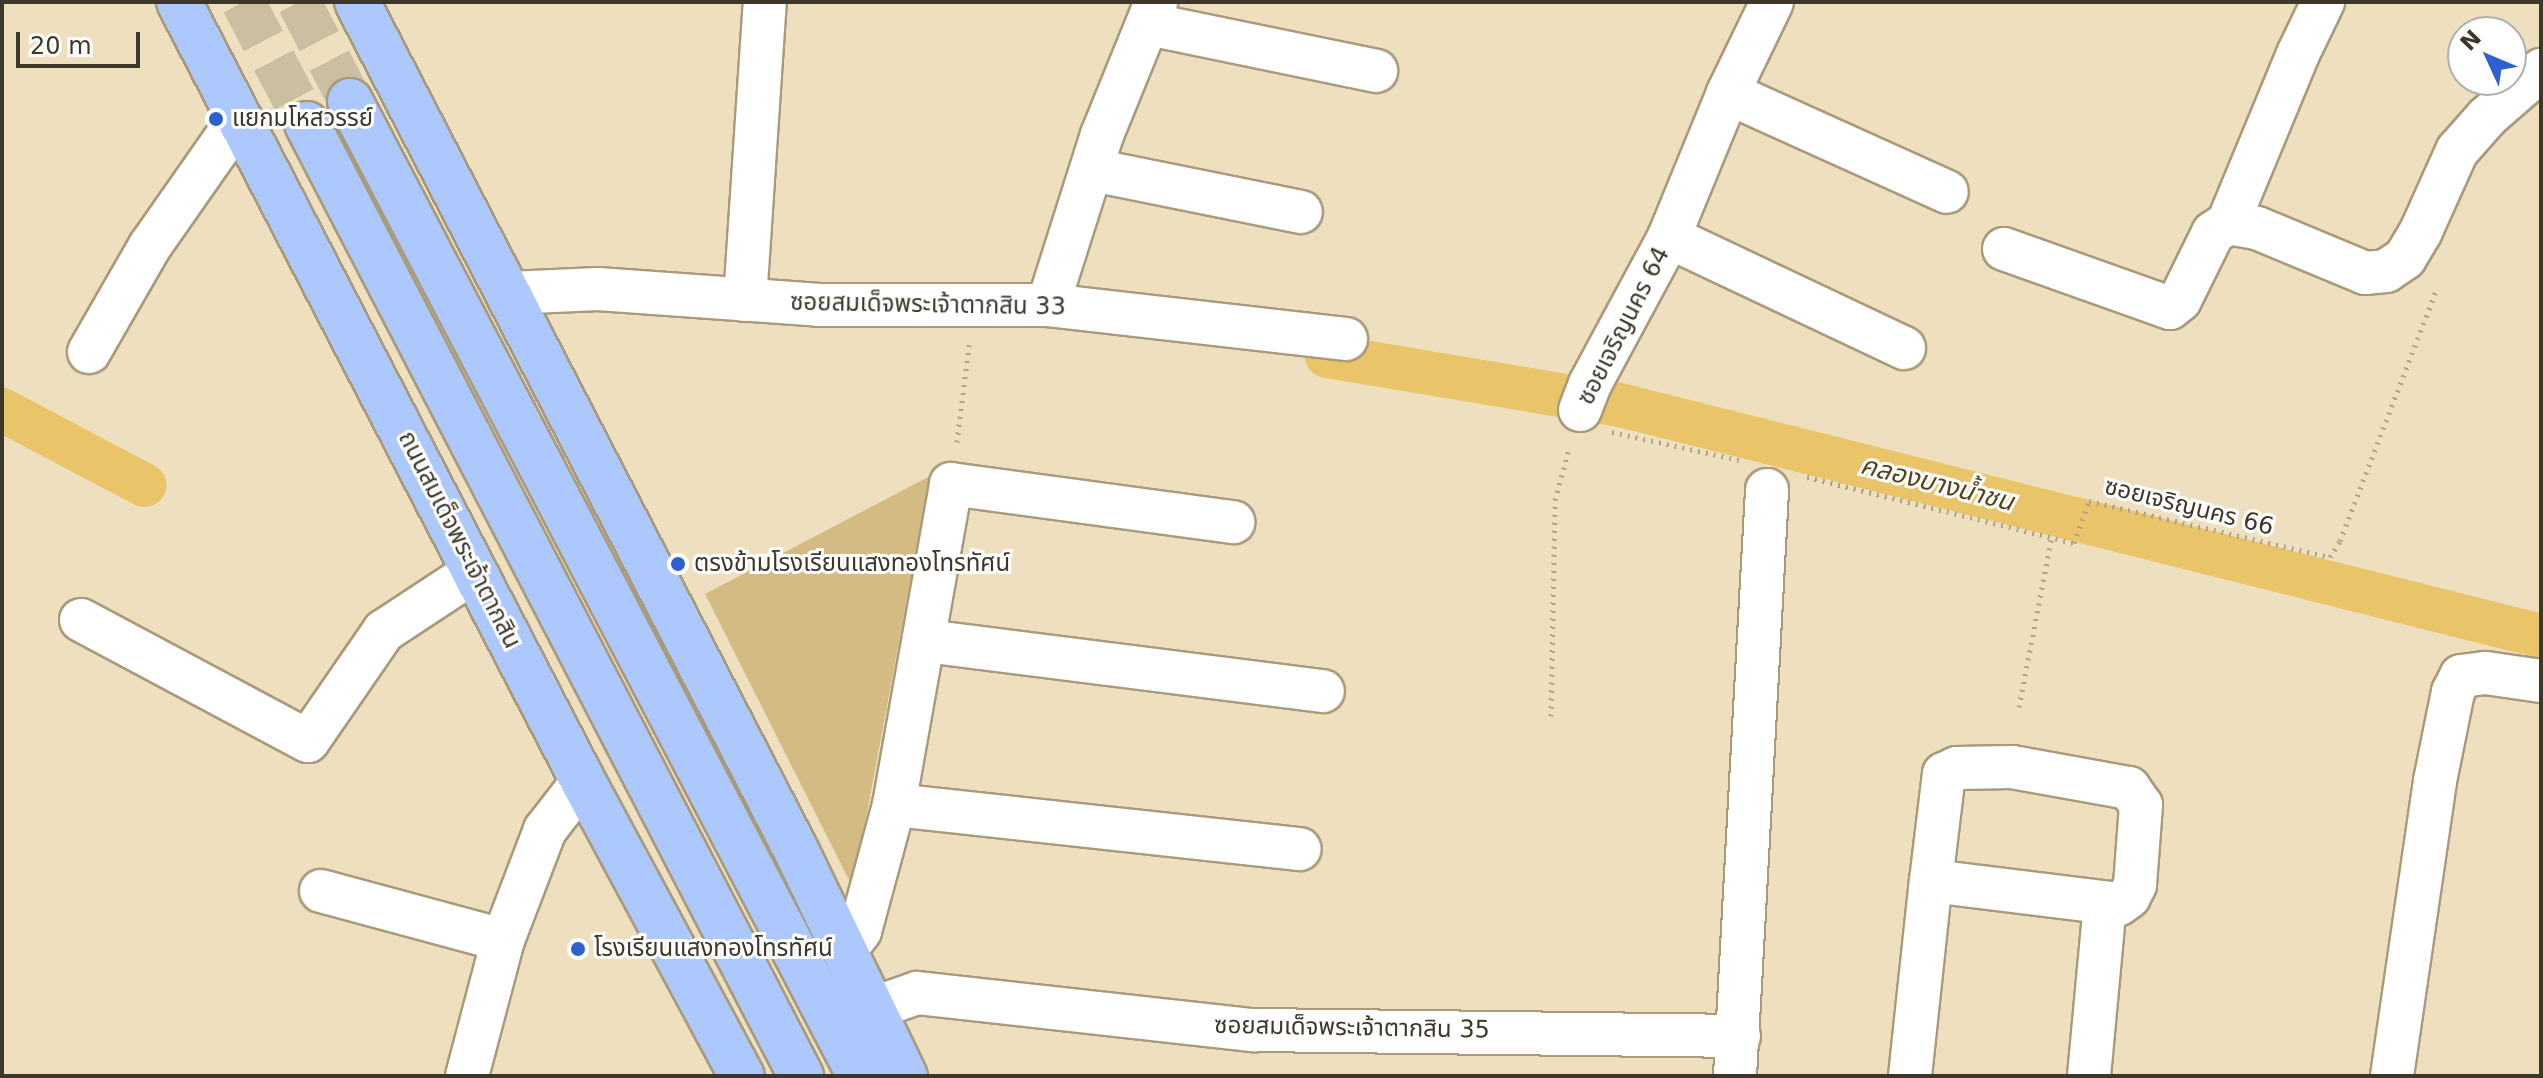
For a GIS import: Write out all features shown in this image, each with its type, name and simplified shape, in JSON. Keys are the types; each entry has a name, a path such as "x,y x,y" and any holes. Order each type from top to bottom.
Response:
{"main road":[{"name":"ถนนสมเด็จพระเจ้าตากสิน","path":"179,2 583,781 742,1076"},
{"path":"357,2 846,949 905,1076"},
{"path":"350,101 860,1076"},
{"path":"307,124 801,1076"}],"street":[{"path":"745,300 765,2"},
{"name":"ซอยเจริญนคร 64","path":"1582,406 1669,237 1728,93 1772,2"},
{"path":"2004,249 2170,308 2180,300 2213,233 2228,223 2323,2"},
{"path":"1048,305 1102,135 1152,13 1376,71"},
{"path":"2228,223 2257,228 2365,273 2386,271 2405,258 2421,231 2457,151 2487,117 2541,70"},
{"path":"1728,93 1947,192"},
{"path":"89,352 150,246 239,119"},
{"path":"1093,170 1301,212"},
{"path":"1669,237 1904,348"},
{"name":"ซอยสมเด็จพระเจ้าตากสิน 33","path":"509,293 598,289 819,305 1048,305 1346,339"},
{"path":"1737,1056 1771,475"},
{"path":"846,949 860,931 894,805 926,641 951,484 1233,522"},
{"path":"81,620 308,741 384,631 475,571"},
{"path":"926,641 1323,691"},
{"path":"2392,1076 2435,781 2453,692 2461,676 2486,673 2541,681"},
{"path":"1910,1076 1931,881 1944,774 1957,768 2012,767 2129,788 2137,796 2142,814 2135,885 2129,897 2119,904 1931,881"},
{"path":"467,1076 503,940 545,830 583,781"},
{"path":"894,805 1300,849"},
{"path":"321,891 503,940"},
{"path":"2089,1076 2105,904"},
{"name":"ซอยสมเด็จพระเจ้าตากสิน 35","path":"874,1008 917,993 1254,1030 1737,1056"}],"path":[{"name":"ซอยเจริญนคร 66","path":"1582,406 1771,475 2074,543 2089,501 2330,557 2340,541 2439,282"},
{"path":"951,484 974,305"},
{"name":"ซอยเจริญนคร 64","path":"1551,716 1555,500 1582,406"},
{"path":"2019,707 2052,536"}],"shaded area":[{"path":"930,476 853,888 705,594"}],"waterway":[{"name":"คลองบางน้ำชน","path":"1327,356 1620,405 2541,636"},
{"name":"คลองบางน้ำชน","path":"2,410 144,485"}],"tunnel":[{"path":"243,2 307,124"},
{"path":"299,2 350,101"}],"place":[{"name":"แยกมโหสวรรย์","path":"216,119"},
{"name":"ตรงข้ามโรงเรียนแสงทองโทรทัศน์","path":"678,564"},
{"name":"โรงเรียนแสงทองโทรทัศน์","path":"578,949"}]}
